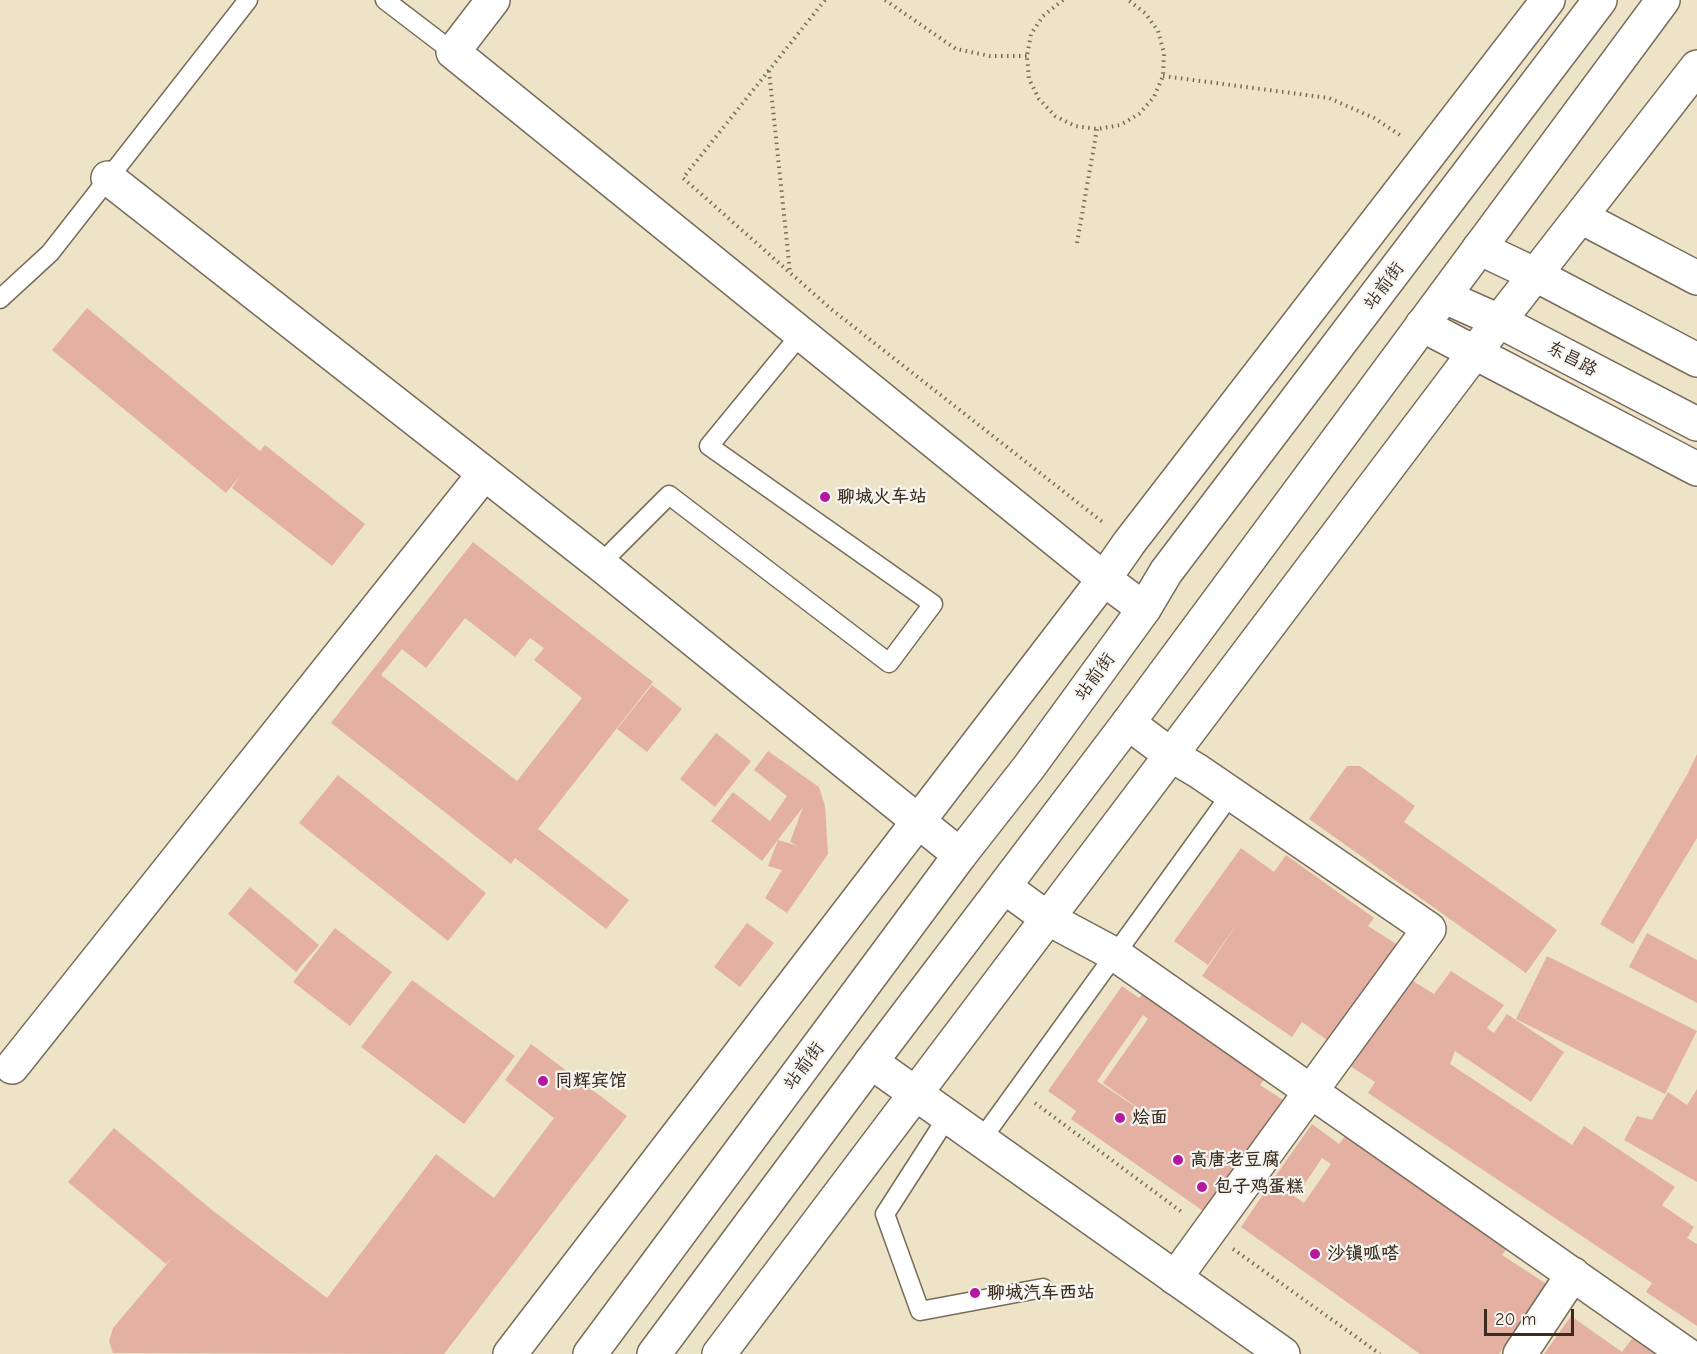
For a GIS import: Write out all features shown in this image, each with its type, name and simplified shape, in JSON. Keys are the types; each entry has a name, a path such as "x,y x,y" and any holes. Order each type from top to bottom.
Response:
{"street":[{"path":"493,0 453,52 1144,609"},
{"path":"510,1354 1104,579 1129,543 1548,0"},
{"name":"站前街","path":"590,1354 960,855 1029,767 1144,609 1166,572 1600,0"},
{"path":"654,1354 871,1062 1006,888 1664,0"},
{"path":"719,1354 1475,352 1697,67"},
{"path":"108,178 600,564 960,855"},
{"path":"1581,217 1697,278"},
{"path":"1479,248 1536,275 1697,360"},
{"name":"东昌路","path":"1445,297 1499,321 1697,424"},
{"path":"1422,326 1697,469"},
{"path":"12,1066 484,474"},
{"path":"1128,723 1171,755 1429,928 1175,1278"},
{"path":"1006,888 1047,918 1116,955 1686,1354"},
{"path":"871,1062 1283,1354"},
{"path":"1520,1354 1573,1274"}],"lane":[{"path":"0,299 50,254 248,0"},
{"path":"385,0 453,52"},
{"path":"600,564 669,495 889,663 933,604 709,446 801,334"},
{"path":"981,1140 1231,794"},
{"path":"948,1116 885,1214 920,1311 1043,1288"}],"path":[{"path":"825,0 683,178 849,324 1129,543"},
{"path":"885,0 956,50 990,56 1027,56"},
{"path":"1063,0 1043,16 1031,34 1027,56 1029,79 1039,99 1054,116 1075,126 1097,129 1120,125 1139,114 1154,97 1163,76 1164,53 1158,31 1145,13 1128,0"},
{"path":"769,70 790,273"},
{"path":"1163,76 1329,98 1374,118 1429,155"},
{"path":"1077,243 1097,129"}],"building":[{"path":"87,308 260,451 265,445 365,524 332,566 232,488 241,475 226,493 52,350"},
{"path":"473,542 653,682 538,829 629,900 606,929 515,858 511,864 331,723","holes":["465,618 515,657 530,638 544,648 534,660 582,698 517,781 381,675 402,649 426,668"]},
{"path":"652,685 682,709 647,752 617,729"},
{"path":"716,733 751,761 715,807 680,779"},
{"path":"768,751 819,787 825,806 828,854 787,913 765,898 782,870 768,866 778,840 798,846 790,842 803,807 762,861 711,821 733,792 770,821 787,796 754,770"},
{"path":"1697,754 1697,838 1633,944 1600,924"},
{"path":"1347,766 1360,766 1415,806 1404,822 1557,930 1526,973 1309,819"},
{"path":"338,775 486,893 448,941 299,823"},
{"path":"1241,848 1274,872 1286,855 1374,918 1368,926 1398,945 1331,1043 1302,1022 1292,1037 1202,976 1239,921 1208,965 1174,941"},
{"path":"250,887 319,945 296,972 228,914"},
{"path":"747,923 774,943 740,987 714,967"},
{"path":"335,928 392,972 350,1026 293,982"},
{"path":"1647,933 1697,960 1697,1003 1629,967"},
{"path":"1547,956 1697,1031 1665,1094 1516,1019"},
{"path":"1451,971 1504,1005 1487,1028 1494,1033 1507,1014 1564,1052 1531,1102 1455,1051 1450,1064 1572,1145 1584,1126 1675,1187 1662,1205 1694,1227 1687,1238 1697,1244 1697,1326 1646,1292 1652,1283 1368,1093 1375,1082 1347,1064 1405,976 1434,994"},
{"path":"412,980 515,1056 464,1124 361,1047"},
{"path":"1122,986 1139,998 1144,992 1267,1076 1260,1085 1288,1103 1209,1215 1071,1119 1076,1111 1048,1091","holes":["1143,1015 1148,1019 1103,1083 1155,1120 1097,1081"]},
{"path":"531,1044 627,1116 444,1354 113,1353 109,1341 113,1328 173,1257 166,1264 68,1182 114,1128 212,1210 327,1298 436,1154 494,1198 554,1118 505,1080"},
{"path":"1697,1089 1697,1182 1624,1140 1637,1116 1652,1120 1668,1092 1687,1105"},
{"path":"1312,1124 1339,1144 1351,1128 1513,1241 1502,1255 1548,1285 1499,1354 1420,1354 1241,1227 1272,1181 1304,1203 1331,1164 1322,1158 1298,1194 1274,1178"},
{"path":"1571,1316 1622,1352 1634,1336 1659,1354 1544,1354"}],"place":[{"name":"聊城火车站","path":"825,497"},
{"name":"同辉宾馆","path":"543,1081"},
{"name":"烩面","path":"1120,1118"},
{"name":"高唐老豆腐","path":"1178,1160"},
{"name":"包子鸡蛋糕","path":"1202,1187"},
{"name":"沙镇呱嗒","path":"1315,1254"},
{"name":"聊城汽车西站","path":"975,1293"}]}
